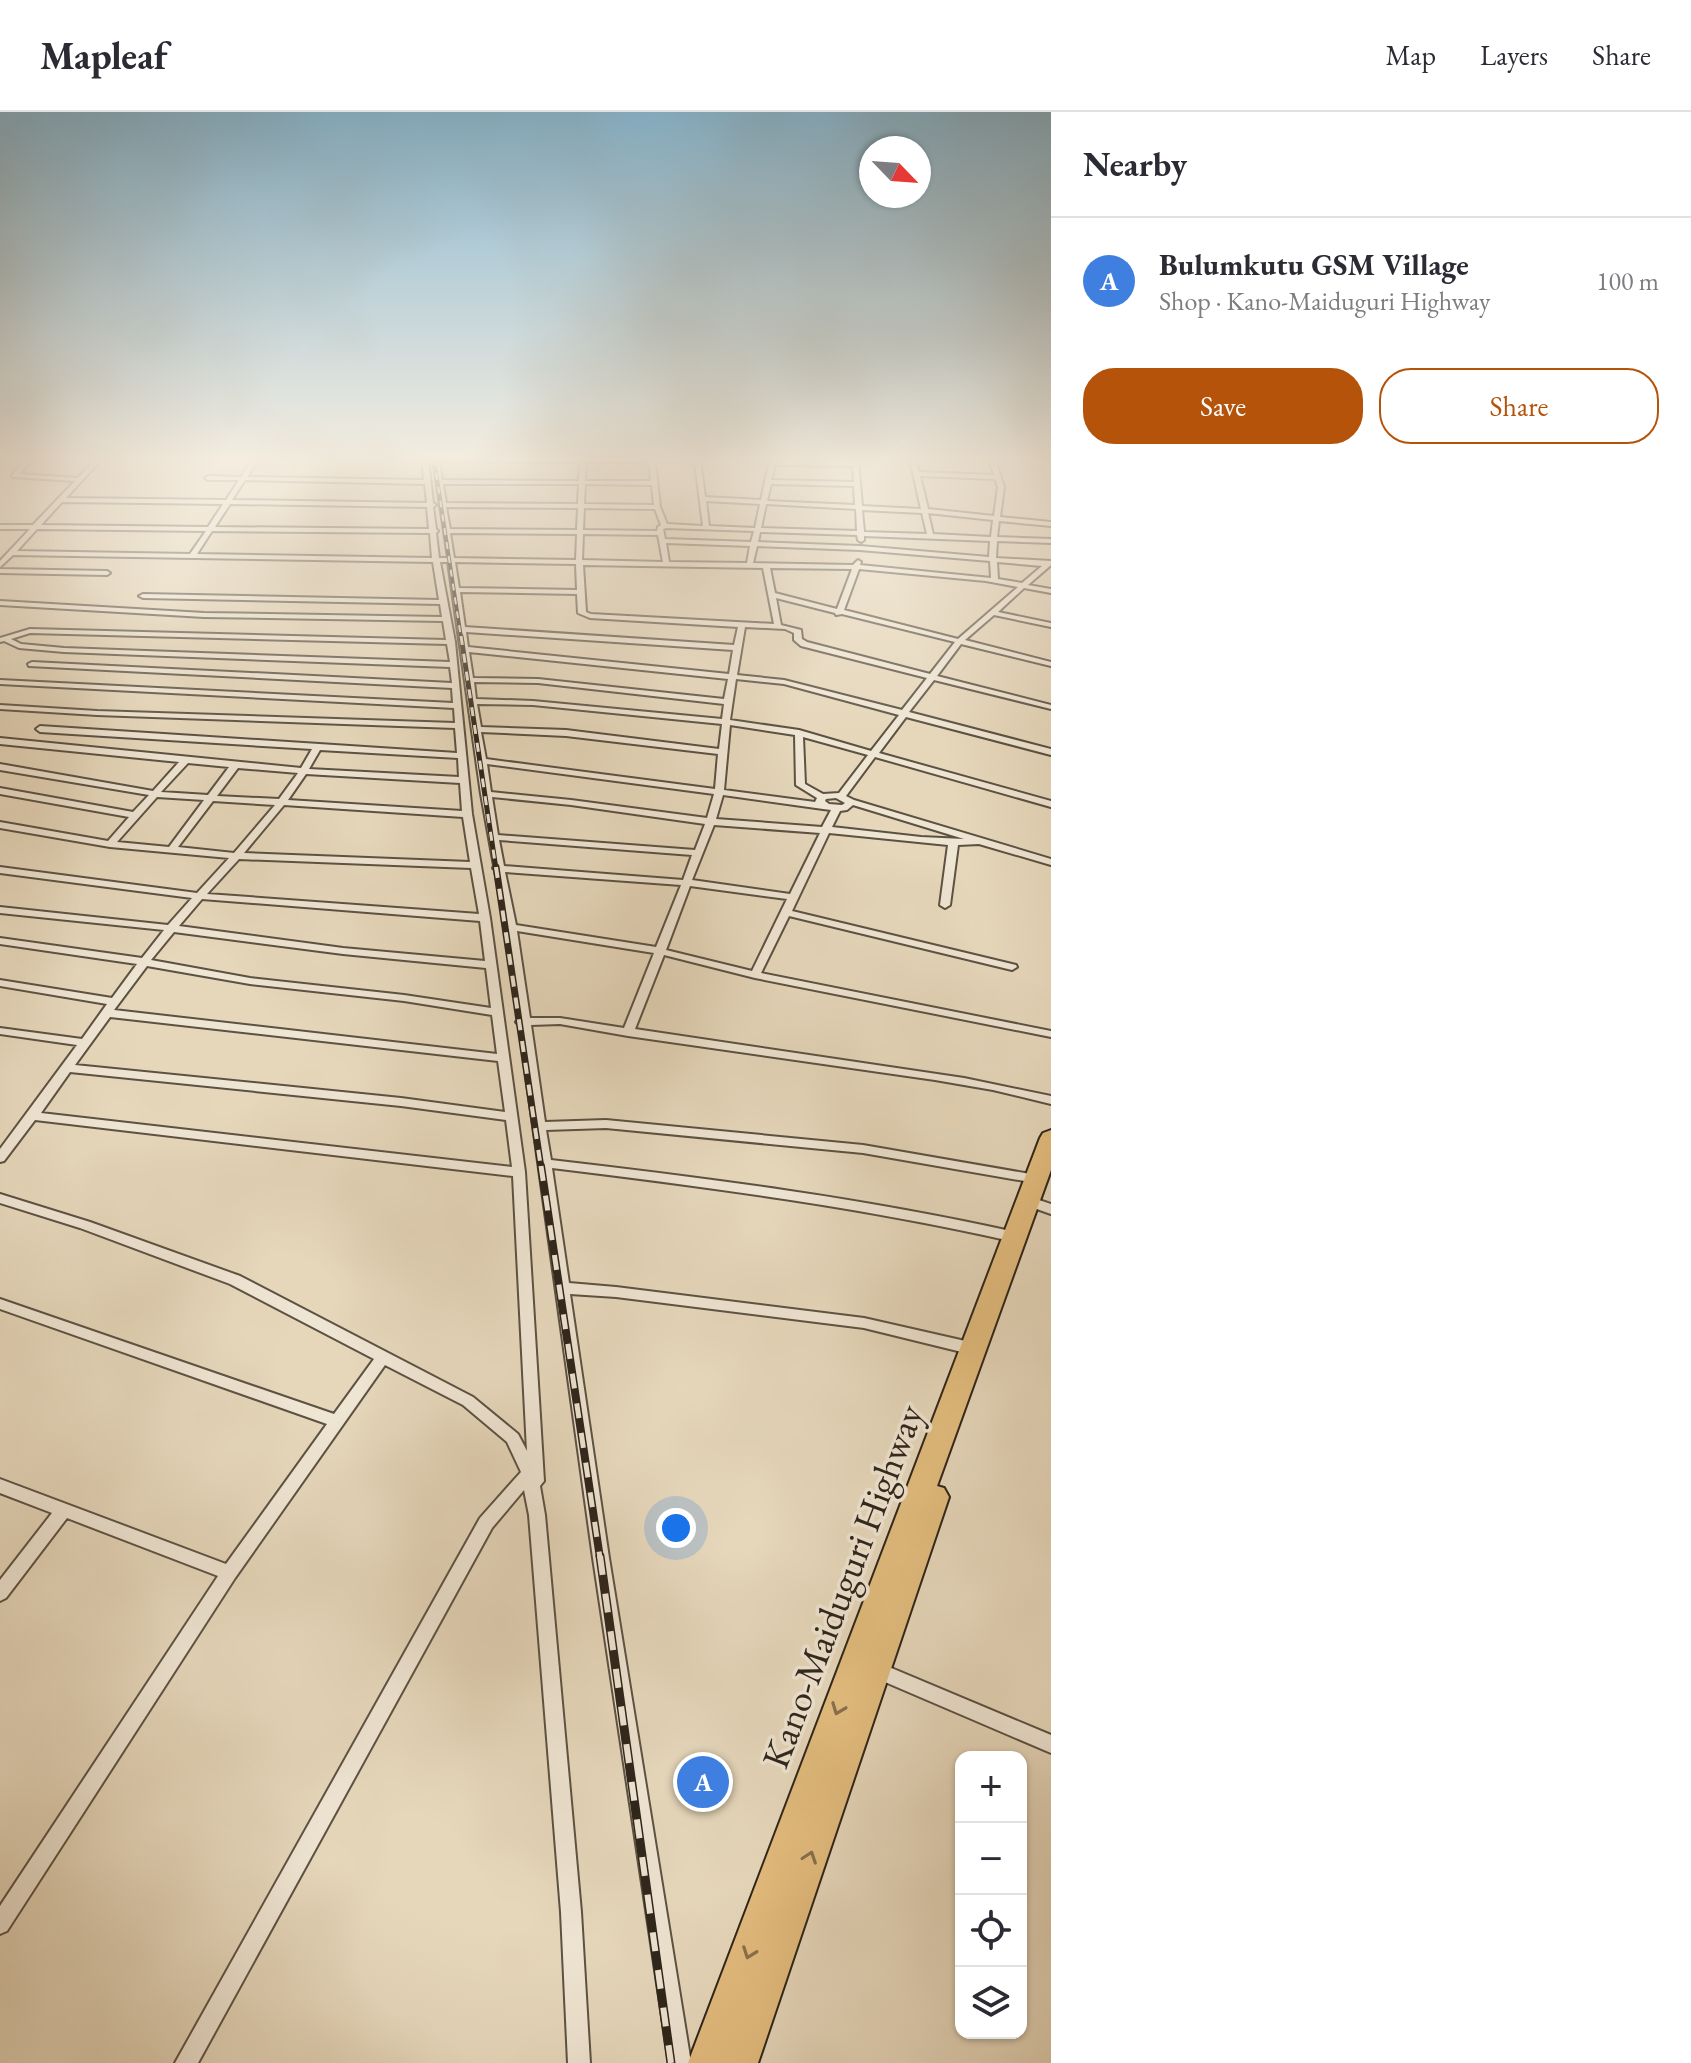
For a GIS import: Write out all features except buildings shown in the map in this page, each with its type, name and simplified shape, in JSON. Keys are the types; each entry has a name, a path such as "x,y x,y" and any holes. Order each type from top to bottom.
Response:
{"highway":[{"name":"Kano-Maiduguri Highway","path":"738,2063 950,1451 1044,1191 1051,1138"},
{"name":"Kano-Maiduguri Highway","path":"708,2063 1015,1237 1044,1191"}],"street":[{"path":"0,565 13,550"},
{"path":"193,555 196,550"},
{"path":"438,550 436,559 454,665 467,814 485,918 519,1172 537,1515 571,1912 579,2063"},
{"path":"449,550 475,701 498,868 511,927 522,1022 601,1558 680,2063"},
{"path":"579,550 578,592 582,613 590,616 795,629 798,640 804,644 1051,707"},
{"path":"665,550 666,562"},
{"path":"750,563 753,550"},
{"path":"839,613 857,567 860,550"},
{"path":"887,550 1049,563"},
{"path":"993,550 995,580"},
{"path":"10,553 750,563 857,567 995,580 1051,591"},
{"path":"799,733 801,785 836,809 847,807 846,799 872,754 959,642 1049,563"},
{"path":"766,564 778,626"},
{"path":"0,571 107,573"},
{"path":"456,590 578,592"},
{"path":"773,595 1051,664"},
{"path":"143,596 443,602"},
{"path":"0,603 204,615 446,619"},
{"path":"993,613 1051,625"},
{"path":"628,1033 689,883 719,792 728,702 735,677 742,624"},
{"path":"462,629 739,648"},
{"path":"3,640 30,631 47,631 451,642"},
{"path":"3,640 19,646 64,650 454,665"},
{"path":"467,649 784,682 1051,752"},
{"path":"32,664 456,686"},
{"path":"471,680 538,681 728,702"},
{"path":"0,682 457,706"},
{"path":"475,701 533,703 799,733 1051,804"},
{"path":"0,707 458,726"},
{"path":"40,729 461,756"},
{"path":"477,729 566,733 724,752"},
{"path":"0,741 305,771 463,780"},
{"path":"0,1158 171,928 281,804 290,787 305,771 317,747"},
{"path":"110,844 185,760"},
{"path":"483,761 719,792 823,802 846,799 1051,862"},
{"path":"171,850 236,764"},
{"path":"0,767 209,799 467,814"},
{"path":"0,791 137,816"},
{"path":"486,794 549,798 711,820 953,843 978,841"},
{"path":"755,975 836,809"},
{"path":"0,825 110,844 238,856 474,865"},
{"path":"493,837 699,853"},
{"path":"945,905 953,843"},
{"path":"498,868 689,883 792,897"},
{"path":"0,870 200,896 485,918"},
{"path":"0,910 171,928 343,951 490,965"},
{"path":"785,912 1012,967"},
{"path":"511,927 659,951 755,975 1051,1034"},
{"path":"0,941 147,962 250,981 498,1012"},
{"path":"0,983 116,1002"},
{"path":"108,1013 504,1058"},
{"path":"522,1022 560,1021 821,1062 896,1070 987,1085 1051,1100"},
{"path":"0,1031 86,1043"},
{"path":"68,1068 401,1102 513,1117"},
{"path":"32,1116 519,1172"},
{"path":"538,1126 606,1124 863,1149 1044,1191"},
{"path":"544,1163 792,1195 937,1218 1015,1237"},
{"path":"0,1198 85,1225 235,1280 468,1401 513,1438 529,1473 537,1515"},
{"path":"563,1288 864,1323 974,1349"},
{"path":"0,1304 335,1421"},
{"path":"0,1924 229,1573 383,1357"},
{"path":"186,2063 486,1523 529,1473"},
{"path":"0,1486 229,1573"},
{"path":"0,1593 63,1511"},
{"path":"876,1670 1051,1744"}],"railway":[{"path":"448,550 461,638"},
{"path":"461,636 496,869"},
{"path":"496,867 541,1168"},
{"path":"541,1166 600,1558"},
{"path":"600,1556 671,2063"}],"place":[{"name":"Bulumkutu GSM Village","path":"703,1782"}]}
